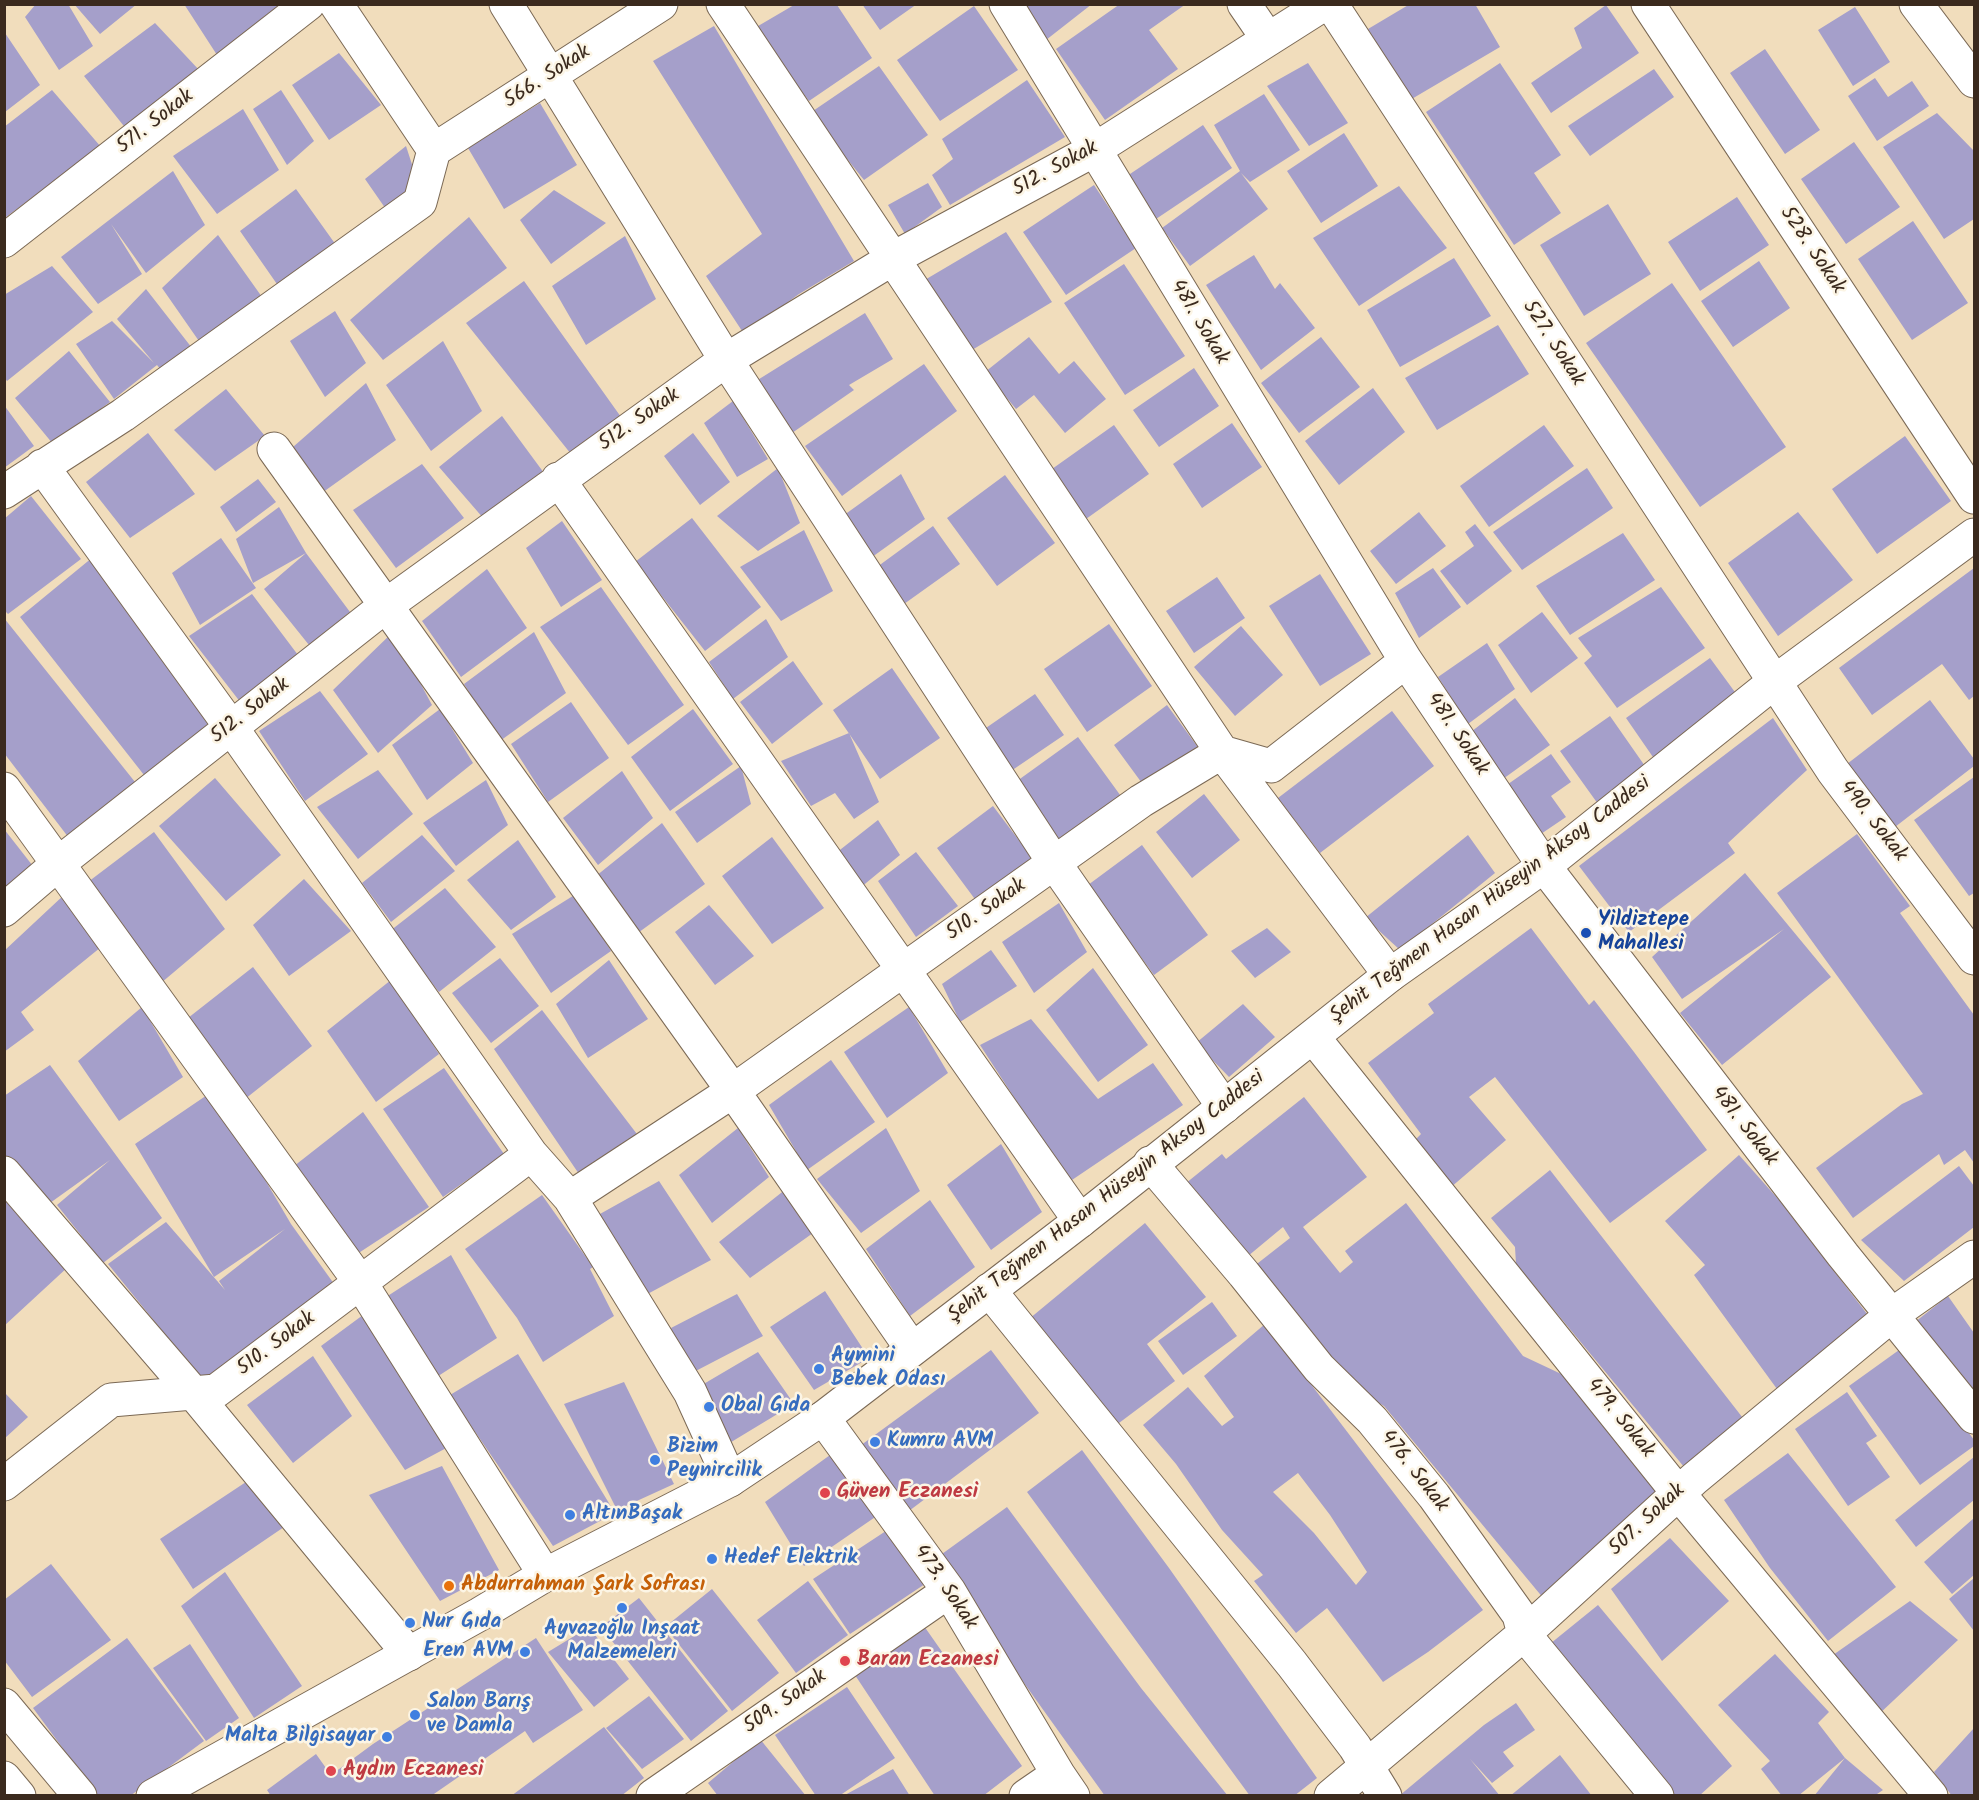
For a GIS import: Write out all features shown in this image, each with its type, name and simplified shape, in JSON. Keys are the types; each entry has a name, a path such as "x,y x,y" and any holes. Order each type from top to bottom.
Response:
{"street":[{"name":"571. Sokak","path":"4,241 308,4"},
{"path":"4,492 123,415 420,202 434,150 336,4"},
{"path":"506,4 726,360 1055,864 1224,1107"},
{"name":"566. Sokak","path":"434,150 661,4"},
{"name":"481. Sokak","path":"1006,4 1406,661 1544,866 1843,1256 1893,1314 1974,1417"},
{"path":"1244,4 1268,39"},
{"name":"512. Sokak","path":"4,910 58,863 388,604 558,479 726,360 892,259 1094,150 1324,4"},
{"name":"527. Sokak","path":"1331,4 1773,683"},
{"name":"528. Sokak","path":"1648,4 1974,497"},
{"path":"727,6 892,259 1222,752 1390,975"},
{"path":"1925,8 1974,81"},
{"path":"274,449 388,604 733,1091 912,1349"},
{"path":"42,466 231,727 531,1154 570,1198 690,1392 730,1480"},
{"path":"558,479 1080,1221"},
{"name":"Şehit Teğmen Hasan Hüseyin Aksoy Caddesi","path":"153,1796 409,1654 545,1575 730,1480 823,1418 1080,1221 1150,1163 1390,975 1544,866 1773,683 1974,535"},
{"path":"1222,752 1270,766 1406,661"},
{"name":"490. Sokak","path":"1773,683 1833,771 1884,834 1974,958"},
{"name":"510. Sokak","path":"570,1198 733,1091 1141,801 1222,752"},
{"path":"4,789 360,1282 545,1575"},
{"name":"479. Sokak","path":"1312,1037 1679,1494 1931,1796"},
{"name":"510. Sokak","path":"4,1484 111,1400 195,1395 216,1391 531,1154"},
{"name":"476. Sokak","path":"1150,1163 1244,1274 1319,1368 1372,1420 1434,1496 1519,1615 1524,1635 1657,1796"},
{"path":"4,1173 195,1395 409,1654"},
{"name":"507. Sokak","path":"1331,1796 1524,1635 1679,1494 1893,1314 1974,1257"},
{"path":"989,1290 1292,1664 1385,1796"},
{"name":"473. Sokak","path":"823,1418 949,1591 1065,1785"},
{"name":"509. Sokak","path":"653,1796 949,1591"},
{"path":"4,1705 80,1796"},
{"path":"4,1778 19,1796"},
{"path":"1026,1796 1065,1785"}],"building":[{"path":"36,4 68,4 93,46 59,70 25,17"},
{"path":"74,4 137,4 100,34"},
{"path":"184,4 277,4 279,7 217,55"},
{"path":"862,4 917,4 880,30"},
{"path":"1020,4 1092,4 1046,40"},
{"path":"1120,4 1186,4 1149,30 1178,69 1105,120 1056,49"},
{"path":"1410,4 1475,4 1500,47 1410,100 1368,29"},
{"path":"794,5 837,5 872,58 809,101 753,29"},
{"path":"1606,5 1639,53 1551,113 1531,83 1582,48 1574,28"},
{"path":"974,6 1018,70 940,121 897,60"},
{"path":"1855,7 1890,62 1853,86 1818,30"},
{"path":"155,23 200,71 127,130 84,76"},
{"path":"714,26 854,261 799,294 744,334 706,276 762,234 653,61"},
{"path":"5,33 40,85 5,112"},
{"path":"1765,49 1820,130 1785,154 1730,73"},
{"path":"339,53 381,105 329,140 292,85"},
{"path":"1308,63 1348,123 1309,146 1267,86"},
{"path":"1500,63 1561,155 1534,173 1561,213 1514,245 1426,112"},
{"path":"879,66 928,135 864,180 810,113"},
{"path":"1654,69 1674,97 1590,156 1568,126"},
{"path":"1875,78 1888,97 1912,81 1929,106 1877,141 1848,96"},
{"path":"1027,80 1065,137 950,205 932,175 953,159 942,139"},
{"path":"52,90 101,147 6,217 4,127"},
{"path":"281,90 314,141 287,165 253,109"},
{"path":"1264,94 1300,150 1250,182 1241,173 1268,209 1190,266 1162,228 1240,171 1214,125"},
{"path":"540,103 577,165 504,209 468,148"},
{"path":"243,109 279,170 217,214 173,156"},
{"path":"1937,113 1974,151 1974,219 1944,239 1883,147"},
{"path":"1203,125 1232,168 1156,219 1127,176"},
{"path":"1344,133 1378,186 1321,223 1287,171"},
{"path":"1854,142 1900,207 1846,244 1801,179"},
{"path":"406,146 419,186 390,215 365,179"},
{"path":"173,171 205,225 146,273 111,224 142,274 98,304 61,257"},
{"path":"928,183 942,207 905,234 888,205"},
{"path":"1094,185 1136,248 1066,295 1023,232"},
{"path":"1399,186 1447,248 1359,306 1313,238"},
{"path":"296,189 336,245 279,287 240,231"},
{"path":"554,190 606,223 551,264 520,220"},
{"path":"1737,197 1769,245 1700,291 1668,242"},
{"path":"1608,204 1651,274 1584,316 1540,245"},
{"path":"469,217 507,268 383,360 350,320"},
{"path":"1913,221 1968,303 1912,340 1858,259"},
{"path":"1006,232 1052,302 972,350 923,281"},
{"path":"218,235 262,297 201,344 162,288"},
{"path":"625,236 656,299 586,345 552,286"},
{"path":"1254,255 1275,289 1280,283 1315,328 1261,370 1206,285"},
{"path":"1454,258 1491,316 1400,367 1367,310"},
{"path":"1759,261 1790,308 1733,347 1701,301"},
{"path":"1124,264 1185,356 1125,395 1064,303"},
{"path":"52,266 93,312 7,381 4,377 4,295"},
{"path":"524,281 621,417 571,454 466,323"},
{"path":"1672,283 1786,447 1700,507 1586,343"},
{"path":"146,289 192,348 161,370 157,365 114,399 76,344 112,321 154,363 117,319"},
{"path":"335,311 366,363 325,397 290,341"},
{"path":"865,313 893,359 849,385 854,390 792,433 756,381"},
{"path":"1498,325 1529,374 1437,430 1405,378"},
{"path":"1029,337 1059,374 1074,361 1106,399 1065,433 1034,395 1016,409 985,372"},
{"path":"1321,337 1360,387 1299,433 1261,383"},
{"path":"443,341 482,411 431,451 386,385"},
{"path":"69,351 110,402 53,444 15,398"},
{"path":"924,364 957,411 842,496 805,446"},
{"path":"1194,368 1219,406 1159,447 1133,410"},
{"path":"366,383 396,440 312,500 293,447"},
{"path":"1373,388 1405,432 1339,485 1305,441"},
{"path":"226,389 265,436 215,471 174,430"},
{"path":"733,401 768,459 737,477 704,423"},
{"path":"4,405 34,446 4,468"},
{"path":"502,416 544,473 484,519 439,467"},
{"path":"1232,423 1262,467 1202,508 1173,464"},
{"path":"1114,425 1149,474 1086,519 1052,469"},
{"path":"1544,425 1574,466 1489,527 1460,486"},
{"path":"148,433 195,494 130,538 86,482"},
{"path":"693,433 730,482 700,505 664,456"},
{"path":"1905,436 1951,501 1877,554 1832,489"},
{"path":"422,464 464,518 396,568 353,510"},
{"path":"778,468 800,523 758,551 717,516"},
{"path":"1587,468 1613,508 1522,570 1493,532"},
{"path":"901,474 925,519 868,560 840,518"},
{"path":"1005,475 1055,543 997,586 947,518"},
{"path":"258,479 276,502 236,532 220,507"},
{"path":"31,496 81,559 8,614 4,610 4,519"},
{"path":"279,507 306,553 253,583 236,539"},
{"path":"1419,512 1446,546 1396,584 1370,551"},
{"path":"1798,512 1853,580 1778,636 1728,563"},
{"path":"692,518 761,607 705,651 635,562"},
{"path":"562,521 602,580 561,607 526,548"},
{"path":"1475,524 1512,571 1467,605 1440,571 1474,546 1465,532"},
{"path":"933,526 960,564 904,604 877,567"},
{"path":"804,530 833,591 781,621 740,567"},
{"path":"1623,533 1655,580 1570,635 1536,586"},
{"path":"221,538 256,588 200,625 172,573"},
{"path":"306,553 350,612 309,645 264,589"},
{"path":"93,557 215,724 144,775 20,617"},
{"path":"1433,568 1461,607 1419,638 1395,593"},
{"path":"1974,568 1974,696 1969,700 1942,664 1872,715 1839,668"},
{"path":"487,569 527,628 461,677 422,621"},
{"path":"1320,574 1371,654 1320,686 1269,606"},
{"path":"1217,577 1245,618 1194,653 1166,611"},
{"path":"601,587 684,705 628,745 540,627"},
{"path":"1661,587 1705,648 1617,708 1584,663 1592,656 1578,638"},
{"path":"252,594 301,659 241,703 189,636"},
{"path":"1542,612 1578,658 1531,693 1498,645"},
{"path":"4,618 139,787 72,842 4,753"},
{"path":"766,619 788,657 733,699 709,662"},
{"path":"1109,624 1152,686 1087,732 1044,669"},
{"path":"1241,626 1283,675 1235,716 1194,667"},
{"path":"393,632 432,705 378,753 333,690"},
{"path":"534,632 566,693 500,741 464,684"},
{"path":"1487,643 1515,689 1468,724 1438,677"},
{"path":"1710,658 1740,699 1655,760 1626,718"},
{"path":"793,661 823,704 772,744 740,702"},
{"path":"892,668 940,738 880,779 833,710"},
{"path":"320,691 368,754 305,801 259,731"},
{"path":"1035,694 1064,735 1011,771 983,730"},
{"path":"1515,698 1550,745 1496,784 1463,738"},
{"path":"1930,700 1974,759 1974,766 1895,827 1847,764"},
{"path":"571,702 609,758 548,802 511,744"},
{"path":"1167,705 1200,750 1147,790 1114,745"},
{"path":"440,709 473,763 427,800 392,745"},
{"path":"693,709 733,764 670,811 631,757"},
{"path":"1392,711 1434,766 1320,853 1278,798"},
{"path":"1610,716 1647,769 1598,804 1560,751"},
{"path":"1773,718 1807,770 1728,843 1735,853 1629,932 1579,866"},
{"path":"849,733 879,802 854,819 835,793 811,806 781,761"},
{"path":"1078,737 1123,799 1061,843 1017,781"},
{"path":"1551,754 1571,782 1551,796 1566,817 1535,838 1501,789"},
{"path":"741,766 751,804 697,843 675,812"},
{"path":"378,770 413,814 358,859 317,807"},
{"path":"622,771 653,818 598,865 563,818"},
{"path":"1974,777 1974,893 1969,896 1914,820"},
{"path":"215,778 281,855 226,901 159,826"},
{"path":"486,780 508,825 456,866 423,823"},
{"path":"1204,794 1240,840 1192,878 1156,832"},
{"path":"993,806 1036,863 980,906 937,848"},
{"path":"878,820 900,855 860,888 836,853"},
{"path":"662,823 705,884 631,938 596,876"},
{"path":"4,829 36,870 4,896"},
{"path":"154,832 225,929 161,983 88,882"},
{"path":"1857,834 1910,906 1900,913 1974,1015 1974,1163 1965,1150 1944,1165 1939,1154 1853,1218 1816,1168 1902,1104 1923,1094 1777,893"},
{"path":"422,835 455,871 391,922 362,883"},
{"path":"1468,835 1495,873 1400,950 1365,918"},
{"path":"772,837 824,908 772,944 722,876"},
{"path":"518,840 556,897 511,930 467,880"},
{"path":"1142,845 1208,935 1154,975 1088,885"},
{"path":"916,852 958,906 916,937 878,881"},
{"path":"1745,873 1831,977 1722,1065 1680,1013 1784,929 1682,999 1652,957"},
{"path":"304,879 351,931 289,976 253,925"},
{"path":"445,888 496,947 439,992 390,931"},
{"path":"65,894 106,943 21,1012 34,1030 4,1052 4,951"},
{"path":"576,894 611,951 551,993 512,934"},
{"path":"1059,903 1087,952 1034,993 1002,942"},
{"path":"709,905 754,956 715,985 675,932"},
{"path":"1267,928 1291,952 1255,978 1231,951"},
{"path":"1531,928 1589,1005 1594,1000 1707,1150 1610,1223 1495,1077 1469,1097 1506,1140 1450,1188 1412,1143 1421,1134 1368,1063 1434,1013 1428,1004"},
{"path":"991,950 1017,986 960,1022 942,984"},
{"path":"500,958 539,1006 491,1043 452,993"},
{"path":"609,960 648,1019 588,1058 556,1004"},
{"path":"253,967 312,1046 245,1099 188,1018"},
{"path":"1093,968 1148,1045 1098,1082 1046,1010"},
{"path":"391,980 439,1054 376,1102 327,1031"},
{"path":"1243,1004 1275,1037 1229,1077 1196,1043"},
{"path":"142,1007 183,1077 119,1121 78,1061"},
{"path":"909,1007 948,1073 887,1118 844,1052"},
{"path":"542,1010 640,1138 579,1174 494,1049"},
{"path":"1031,1019 1098,1099 1153,1063 1183,1105 1069,1182 980,1045"},
{"path":"831,1060 875,1122 807,1170 769,1105"},
{"path":"50,1065 162,1218 103,1263 57,1205 110,1160 43,1208 4,1154 4,1096"},
{"path":"444,1068 504,1154 443,1197 383,1109"},
{"path":"213,1091 291,1224 337,1288 202,1380 108,1264 166,1222 225,1290 219,1281 285,1229 214,1277 135,1144"},
{"path":"1304,1097 1367,1177 1303,1227 1340,1273 1353,1262 1345,1251 1406,1203 1523,1356 1574,1380 1665,1504 1544,1599 1384,1406 1319,1368 1244,1274 1290,1238 1283,1227 1236,1266 1175,1192 1222,1154 1226,1159"},
{"path":"363,1112 429,1207 354,1256 289,1170"},
{"path":"738,1128 769,1177 712,1223 679,1175"},
{"path":"886,1128 920,1191 861,1233 817,1179"},
{"path":"1001,1144 1042,1212 991,1250 947,1185"},
{"path":"1739,1155 1779,1200 1871,1319 1777,1389 1694,1275 1705,1265 1665,1221"},
{"path":"1959,1166 1974,1186 1974,1227 1904,1281 1861,1240"},
{"path":"1550,1170 1753,1431 1694,1479 1516,1264 1515,1247 1491,1218"},
{"path":"659,1181 711,1260 640,1298 591,1219"},
{"path":"786,1189 813,1233 750,1278 719,1242"},
{"path":"542,1195 593,1267 590,1269 614,1316 543,1362 517,1318 465,1249"},
{"path":"4,1197 69,1266 4,1326"},
{"path":"930,1200 975,1267 910,1316 866,1249"},
{"path":"1145,1223 1206,1297 1147,1344 1175,1381 1115,1426 1029,1319"},
{"path":"451,1255 497,1338 429,1382 383,1299"},
{"path":"825,1291 869,1358 814,1390 770,1327"},
{"path":"737,1294 763,1336 688,1375 671,1328"},
{"path":"1948,1296 1974,1333 1974,1405 1915,1322"},
{"path":"1212,1302 1237,1336 1183,1375 1158,1341"},
{"path":"363,1315 452,1445 405,1470 321,1346"},
{"path":"1265,1324 1483,1610 1428,1652 1383,1682 1327,1608 1296,1633 1254,1581 1263,1575 1222,1530 1176,1464 1143,1425 1188,1387 1222,1426 1234,1417 1204,1376","holes":["1298,1473 1330,1515 1367,1572 1356,1585 1314,1533 1273,1492"]},
{"path":"1906,1345 1974,1440 1974,1446 1920,1485 1849,1386"},
{"path":"991,1350 1039,1413 901,1517 853,1451"},
{"path":"758,1352 794,1404 723,1447 690,1392"},
{"path":"518,1354 615,1513 553,1546 450,1395"},
{"path":"313,1356 352,1416 293,1463 247,1405"},
{"path":"624,1382 674,1484 617,1510 564,1404"},
{"path":"4,1392 28,1417 4,1439"},
{"path":"1847,1392 1877,1436 1866,1443 1890,1477 1848,1506 1795,1429"},
{"path":"837,1450 884,1511 804,1566 765,1502"},
{"path":"1082,1450 1169,1568 1317,1778 1294,1796 1250,1796 1027,1492"},
{"path":"1788,1453 1896,1587 1828,1641 1770,1568 1724,1500"},
{"path":"1974,1457 1974,1500 1916,1547 1895,1520"},
{"path":"442,1466 499,1570 440,1601 369,1495"},
{"path":"252,1478 284,1527 193,1589 160,1539"},
{"path":"1007,1507 1141,1688 1228,1796 1105,1796 935,1559"},
{"path":"1974,1518 1974,1575 1952,1594 1924,1562"},
{"path":"895,1525 931,1580 850,1634 813,1579"},
{"path":"1670,1538 1729,1601 1662,1661 1611,1589"},
{"path":"51,1564 111,1640 32,1697 4,1660 4,1600"},
{"path":"225,1572 302,1686 254,1718 181,1606"},
{"path":"1974,1578 1974,1631 1949,1599"},
{"path":"808,1581 848,1635 796,1673 757,1620"},
{"path":"712,1589 779,1673 732,1711 665,1627"},
{"path":"639,1598 728,1711 691,1741 601,1627"},
{"path":"1910,1601 1958,1640 1878,1715 1833,1655"},
{"path":"1598,1605 1732,1766 1699,1796 1659,1796 1540,1652"},
{"path":"924,1626 1022,1766 983,1796 935,1796 853,1672"},
{"path":"589,1627 629,1679 594,1707 548,1652"},
{"path":"127,1638 204,1741 130,1796 98,1796 33,1708"},
{"path":"536,1638 583,1710 533,1743 525,1731 431,1796 271,1796 267,1790 316,1754 331,1775 373,1744"},
{"path":"190,1644 239,1718 206,1741 153,1668"},
{"path":"1775,1654 1829,1712 1818,1723 1845,1758 1798,1796 1782,1796 1761,1769 1770,1761 1718,1705"},
{"path":"847,1687 895,1758 839,1796 816,1796 775,1735"},
{"path":"649,1696 684,1739 642,1769 606,1728"},
{"path":"1516,1703 1535,1730 1503,1752 1514,1766 1492,1783 1470,1759 1500,1796 1399,1796 1484,1725"},
{"path":"604,1727 644,1778 621,1796 511,1796"},
{"path":"1974,1728 1974,1796 1952,1796 1934,1772"},
{"path":"760,1739 806,1796 718,1796 708,1783"},
{"path":"1560,1755 1592,1796 1510,1796"},
{"path":"1845,1758 1883,1790 1874,1796 1814,1796"},
{"path":"893,1769 910,1796 843,1796"}],"place":[{"name":"Yildiztepe Mahallesi","path":"1586,933"},
{"name":"Aymini Bebek Odası","path":"819,1369"},
{"name":"Obal Gıda","path":"709,1407"},
{"name":"Kumru AVM","path":"875,1442"},
{"name":"Bizim Peynircilik","path":"655,1460"},
{"name":"Güven Eczanesi","path":"825,1493"},
{"name":"AltınBaşak","path":"570,1515"},
{"name":"Hedef Elektrik","path":"712,1559"},
{"name":"Abdurrahman Şark Sofrası","path":"449,1586"},
{"name":"Ayvazoğlu Inşaat Malzemeleri","path":"622,1608"},
{"name":"Nur Gıda","path":"410,1623"},
{"name":"Eren AVM","path":"525,1652"},
{"name":"Baran Eczanesi","path":"845,1661"},
{"name":"Salon Barış ve Damla","path":"415,1715"},
{"name":"Malta Bilgisayar","path":"387,1737"},
{"name":"Aydın Eczanesi","path":"331,1771"}]}
